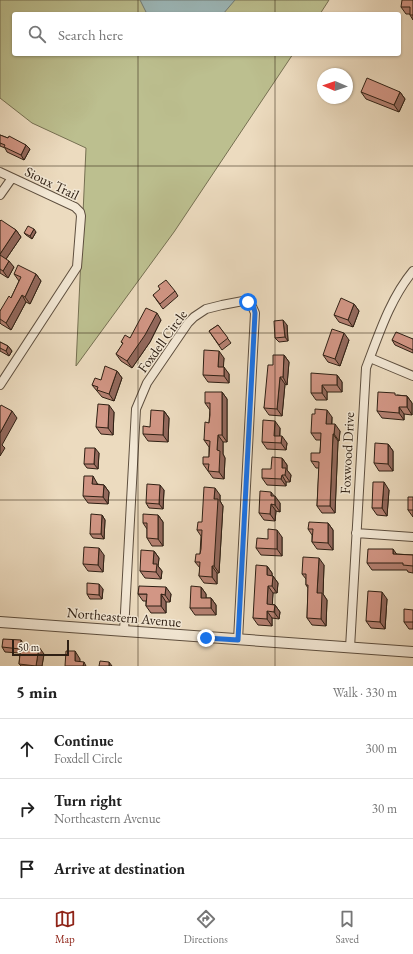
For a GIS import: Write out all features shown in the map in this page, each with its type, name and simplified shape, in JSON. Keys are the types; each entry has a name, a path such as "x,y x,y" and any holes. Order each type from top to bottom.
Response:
{"street":[{"name":"Sioux Trail","path":"0,172 78,209 81,216 77,267 0,385"},
{"path":"0,196 12,178"},
{"name":"Foxwood Drive","path":"350,648 365,376 376,338 398,292 413,271"},
{"name":"Foxdell Circle","path":"124,631 136,409 147,384 191,320 206,309 244,301 251,304 255,313 238,640"},
{"path":"370,358 413,376"},
{"path":"356,533 413,538"},
{"name":"Northeastern Avenue","path":"0,622 413,652"}],"green space":[{"path":"0,0 329,0 321,12 12,12 12,56 292,56 174,232 76,366 86,148 32,123 0,98"}],"water":[{"path":"140,0 235,0 225,12 146,12"}],"building":[{"path":"402,0 413,0 413,15 410,15 410,7 401,7"},
{"path":"367,78 400,92 394,105 361,92"},
{"path":"0,135 8,138 9,136 26,145 21,155 4,147 5,145 0,143"},
{"path":"1,220 16,230 0,254 0,221"},
{"path":"28,226 34,229 30,236 24,233"},
{"path":"0,255 9,261 3,271 0,269"},
{"path":"18,265 36,274 25,297 22,295 6,323 0,319 0,311 9,296 11,298 21,277 14,274"},
{"path":"166,280 175,291 160,304 153,295 160,289 158,286"},
{"path":"341,298 354,304 348,320 334,315"},
{"path":"146,308 157,313 145,335 127,361 116,354 123,343 121,342 125,335 130,338"},
{"path":"283,320 285,337 275,338 274,321"},
{"path":"218,325 228,338 219,345 209,331"},
{"path":"332,329 344,333 335,359 323,355"},
{"path":"396,332 413,339 413,350 392,340"},
{"path":"0,342 8,346 6,351 0,348"},
{"path":"204,350 219,351 218,367 224,367 224,376 203,375"},
{"path":"273,355 284,355 283,377 280,377 277,409 264,408 268,365 273,365"},
{"path":"105,366 117,371 109,394 97,390 98,387 92,385 95,378 101,380"},
{"path":"311,373 337,375 337,385 322,385 322,393 311,393"},
{"path":"205,392 222,392 222,435 218,435 217,450 220,451 219,472 208,471 209,464 203,464 203,457 209,457 210,441 204,440 205,422 209,423 210,415 210,403 205,403"},
{"path":"378,392 395,393 395,395 407,396 407,407 399,407 399,413 377,411"},
{"path":"98,404 109,405 108,428 96,427"},
{"path":"1,405 12,411 0,433 0,407"},
{"path":"315,409 327,410 326,424 335,424 333,434 330,506 317,506 319,462 311,461 311,453 320,453 321,433 311,433 312,414 315,414"},
{"path":"151,410 164,411 163,435 143,434 143,426 150,427"},
{"path":"263,420 275,421 274,436 282,436 281,443 262,442"},
{"path":"375,443 388,444 388,464 374,463"},
{"path":"85,448 95,448 94,464 84,464"},
{"path":"272,457 282,458 282,468 286,468 285,475 282,475 281,479 262,478 262,469 271,469"},
{"path":"84,476 93,476 92,484 104,485 103,497 83,496"},
{"path":"373,482 384,482 382,508 372,508"},
{"path":"147,484 160,485 159,504 146,503"},
{"path":"204,487 215,488 214,499 218,499 212,577 199,576 200,562 195,562 196,554 200,554 201,549 202,530 197,530 198,522 202,522"},
{"path":"260,491 271,492 271,496 275,496 275,505 271,504 270,514 259,513"},
{"path":"408,497 413,497 413,510 408,510"},
{"path":"91,514 102,515 101,534 90,534"},
{"path":"143,514 158,515 158,539 147,538 147,523 143,523"},
{"path":"309,522 328,523 328,543 312,542 313,529 308,529"},
{"path":"268,529 277,530 277,549 256,548 257,538 268,539"},
{"path":"84,547 99,548 98,565 83,564"},
{"path":"368,549 393,549 393,554 413,555 413,566 403,565 403,563 367,563"},
{"path":"141,550 154,551 153,564 157,564 156,572 140,571"},
{"path":"303,557 319,558 317,593 322,593 321,619 307,618 308,585 306,585 306,574 302,574"},
{"path":"256,565 267,566 267,575 273,576 272,586 268,586 267,604 275,605 274,612 267,611 267,619 253,618"},
{"path":"87,583 99,584 99,595 87,594"},
{"path":"139,586 166,587 165,595 161,594 161,606 146,606 147,594 138,594"},
{"path":"191,586 201,587 201,598 211,598 211,608 190,608"},
{"path":"368,591 382,592 380,622 366,621"},
{"path":"404,609 413,610 413,622 404,622"},
{"path":"3,639 21,640 20,649 2,647"},
{"path":"21,645 39,647 36,666 19,664"},
{"path":"66,651 75,651 75,661 84,662 83,666 65,666"},
{"path":"100,661 109,662 109,666 99,666"}],"route":[{"path":"206,638 238,640 255,313 254,308 248,302"}]}
